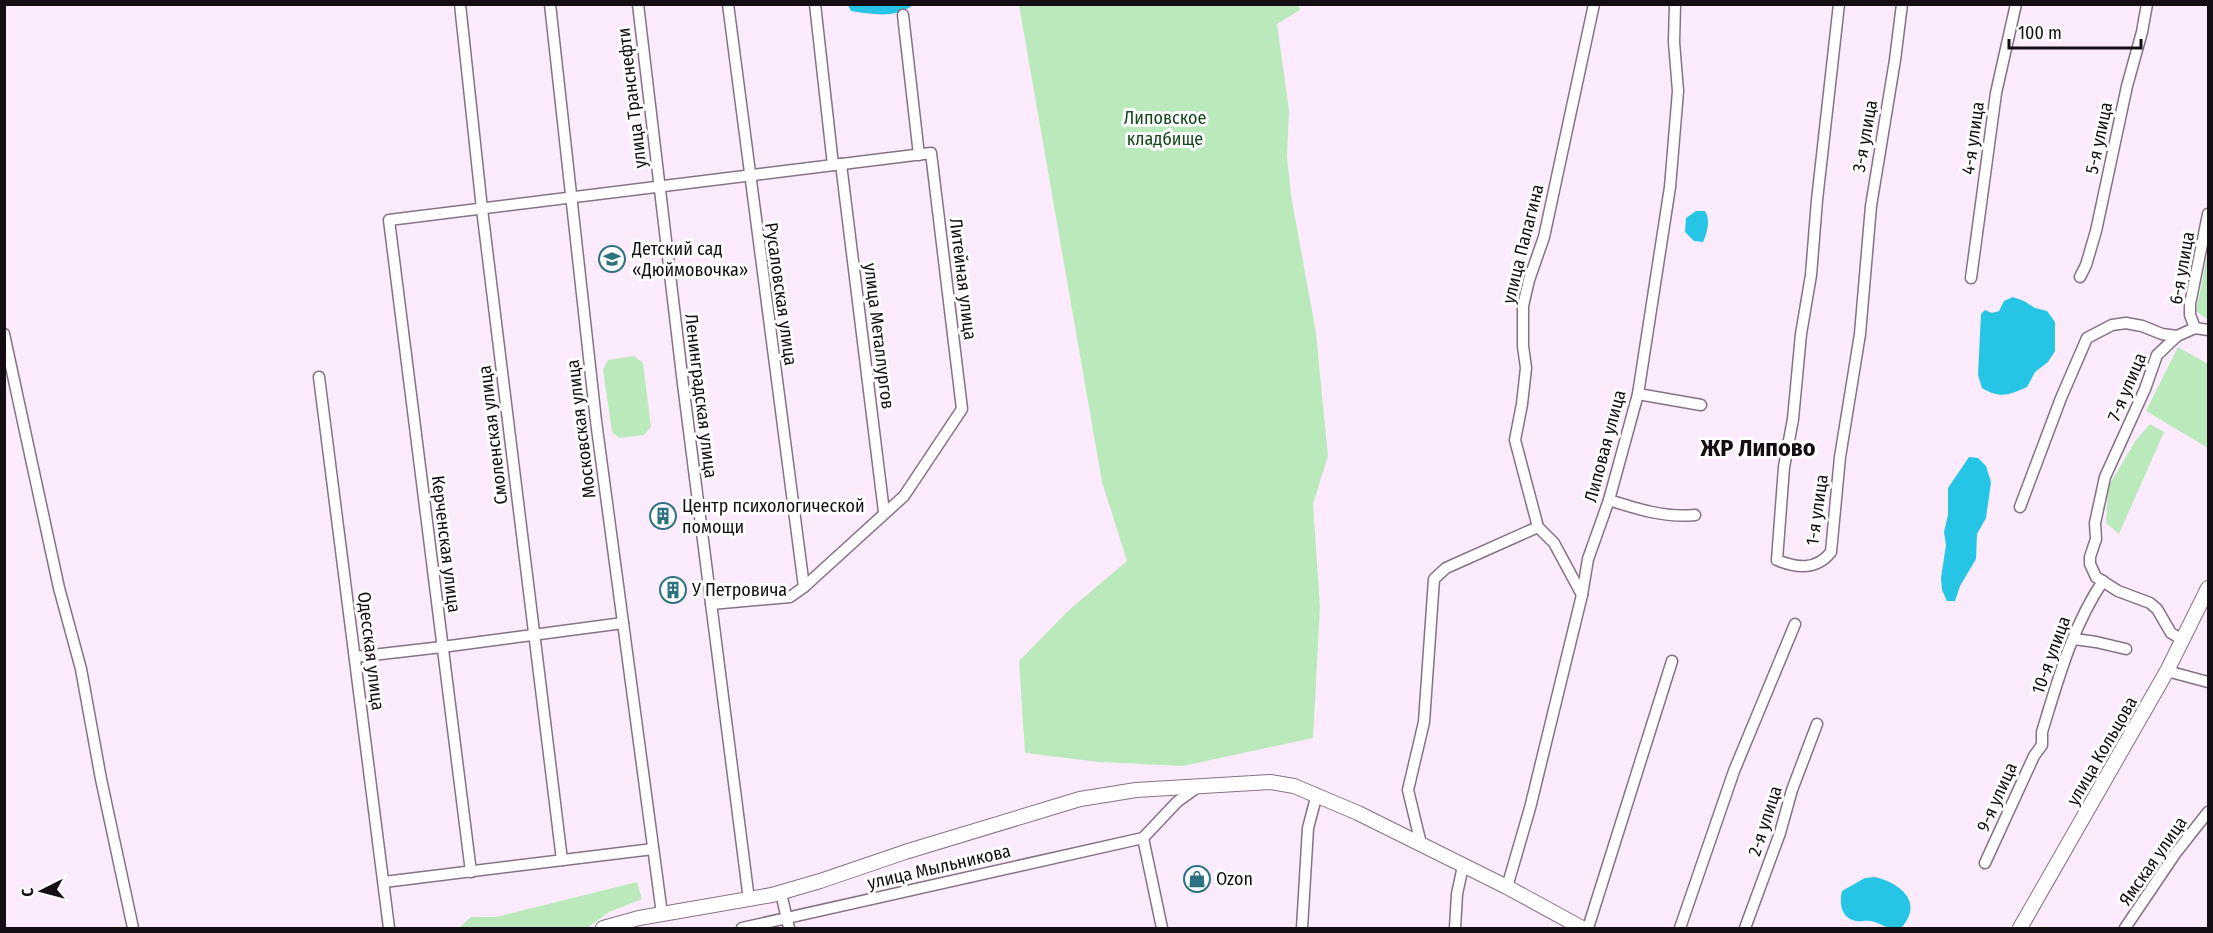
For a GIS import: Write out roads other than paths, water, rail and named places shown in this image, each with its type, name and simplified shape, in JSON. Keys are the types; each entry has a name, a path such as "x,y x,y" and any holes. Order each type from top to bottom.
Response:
{"street":[{"name":"Смоленская улица","path":"460,4 482,209 562,860"},
{"name":"Московская улица","path":"550,4 596,421 662,914"},
{"name":"улица Транснефти","path":"638,4 659,188"},
{"name":"Русаловская улица","path":"728,4 804,587"},
{"name":"улица Металлургов","path":"815,4 884,512"},
{"name":"улица Палагина","path":"1582,596 1554,543 1538,527 1515,440 1526,368 1523,346 1523,306 1529,280 1544,237 1594,4"},
{"name":"Липовая улица","path":"1507,887 1530,808 1582,596 1588,559 1609,500 1638,394 1646,330 1656,283 1670,187 1678,91 1674,42 1675,4"},
{"name":"1-я улица","path":"1839,4 1811,275 1801,334 1793,419 1784,467 1776,560 1800,567 1819,563 1831,552 1840,457 1860,334 1864,273"},
{"name":"3-я улица","path":"1864,273 1875,169 1902,4"},
{"name":"4-я улица","path":"1971,278 1996,93 2016,4"},
{"name":"5-я улица","path":"2080,277 2096,231 2147,4"},
{"name":"Литейная улица","path":"884,512 904,496 962,409 903,15"},
{"path":"482,209 925,154"},
{"name":"Ленинградская улица","path":"659,188 749,900"},
{"name":"Керченская улица","path":"471,872 389,220 482,209"},
{"name":"6-я улица","path":"2195,328 2190,315 2190,304 2208,214"},
{"name":"7-я улица","path":"2020,507 2061,398 2087,338 2098,331 2126,323 2177,336"},
{"path":"2177,336 2195,328 2208,330"},
{"path":"4,334 59,588 83,678 101,779 133,928"},
{"name":"7-я улица","path":"2103,581 2096,577 2090,557 2096,539 2095,523 2105,477 2145,389 2157,355 2177,336"},
{"name":"Одесская улица","path":"320,377 389,928"},
{"path":"1638,394 1701,405"},
{"path":"1609,500 1644,511 1682,516 1695,515"},
{"path":"711,604 790,597 804,587 884,512"},
{"path":"1421,844 1408,790 1424,722 1434,579 1446,568 1538,527"},
{"path":"2103,581 2118,591 2150,603 2157,609 2171,633 2183,640"},
{"name":"10-я улица","path":"2042,745 2042,732 2062,665 2090,601 2103,581"},
{"name":"улица Кольцова","path":"2020,928 2167,671 2208,588"},
{"path":"355,657 623,622"},
{"path":"1680,928 1734,771 1795,624"},
{"path":"2074,639 2126,649"},
{"path":"1588,928 1672,661"},
{"path":"2167,671 2208,682"},
{"name":"2-я улица","path":"1745,928 1817,724"},
{"name":"9-я улица","path":"1985,863 2030,765 2042,745"},
{"path":"603,928 622,921 781,893 1050,807 1111,793 1270,782 1294,786 1317,794 1421,844 1462,872 1507,887 1582,928"},
{"path":"1162,928 1143,838 1177,802 1200,786"},
{"path":"1174,787 1177,802"},
{"path":"1302,928 1308,828 1317,794"},
{"name":"Ямская улица","path":"2125,928 2175,854 2208,812"},
{"name":"улица Мыльникова","path":"742,928 788,924 1143,838"},
{"path":"384,882 653,849"},
{"path":"1455,928 1456,894 1462,872"},
{"path":"781,893 788,924"}],"water":[{"path":"848,5 913,5 899,12 883,14 851,11"},
{"path":"1696,211 1705,211 1708,218 1703,242 1694,241 1685,232 1686,218"},
{"path":"2013,297 2047,311 2055,322 2055,351 2048,362 2035,372 2027,387 2010,394 1999,395 1982,388 1978,375 1981,314 1985,310 1992,313 1999,311 2004,301"},
{"path":"1969,457 1978,458 1986,466 1991,482 1986,518 1977,534 1976,559 1960,586 1955,601 1947,601 1942,590 1941,578 1946,545 1944,532 1948,515 1948,488"},
{"path":"1875,877 1900,889 1910,902 1911,909 1902,927 1892,928 1870,921 1856,921 1844,913 1841,905 1842,891 1865,878"}],"place":[{"name":"Детский сад «Дюймовочка»","path":"612,259"},
{"name":"Центр психологической помощи","path":"663,516"},
{"name":"У Петровича","path":"673,590"},
{"name":"Ozon","path":"1197,879"}],"district":[{"name":"ЖР Липово","path":"1758,448"}],"park label":[{"name":"Липовское кладбище","path":"1165,128"}]}
